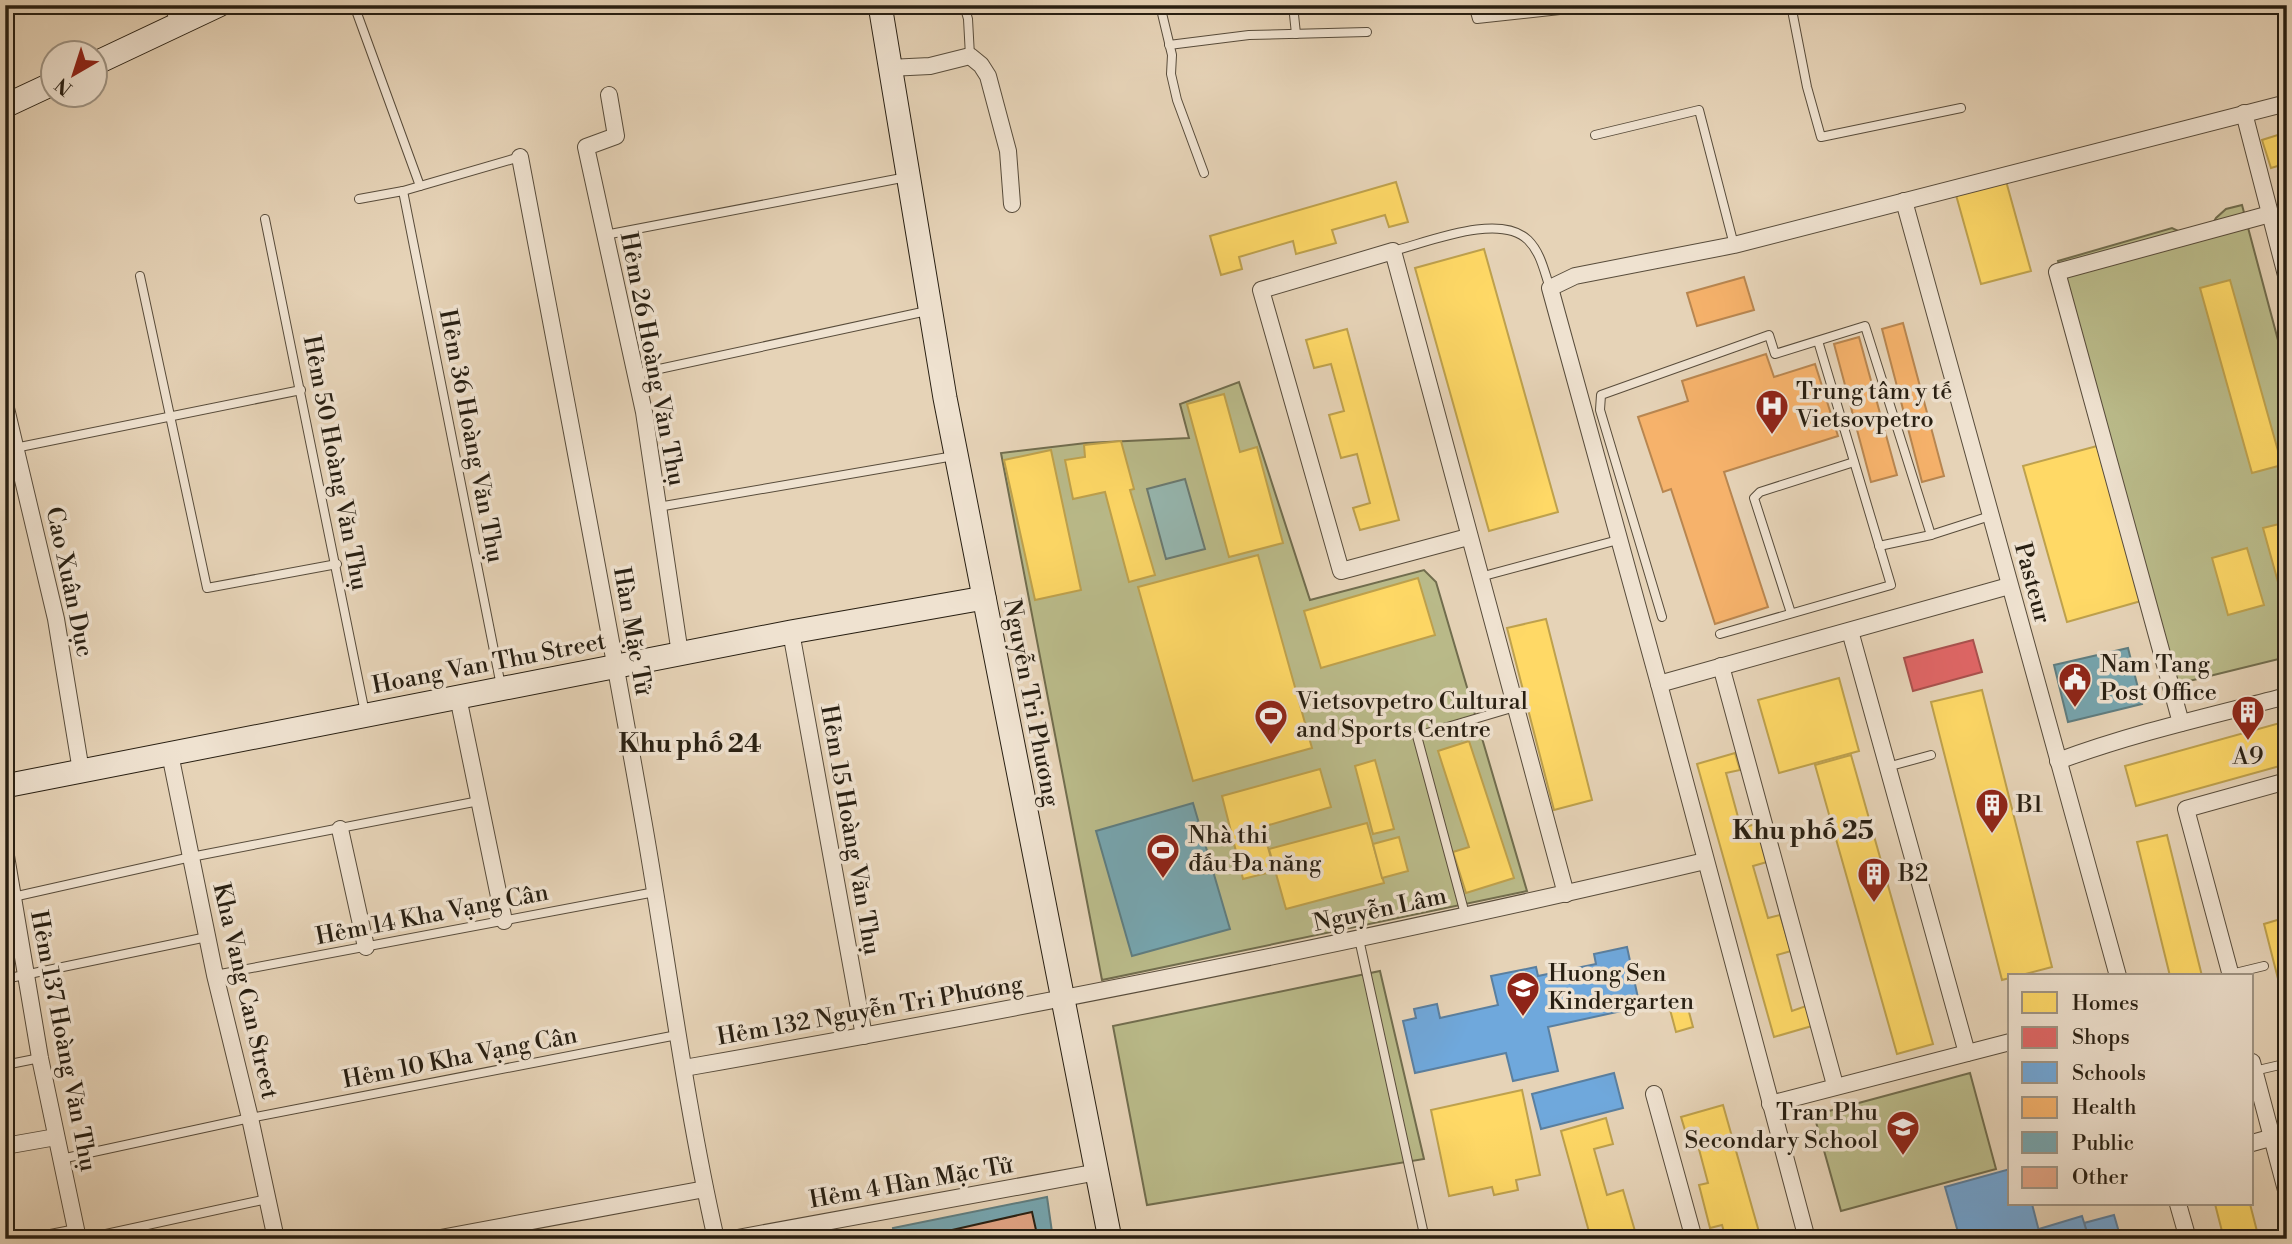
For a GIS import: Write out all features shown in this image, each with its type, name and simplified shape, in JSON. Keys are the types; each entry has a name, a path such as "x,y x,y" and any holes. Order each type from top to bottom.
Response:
{"street":[{"path":"108,55 172,15 219,5"},
{"name":"Nguyễn Tri Phương","path":"880,5 929,310 1110,1239"},
{"path":"889,68 930,66 970,56 981,65 988,76 1008,151 1012,204"},
{"path":"5,106 38,91"},
{"name":"Hẻm 26 Hoàng Văn Thụ","path":"609,95 616,136 586,147 636,374 680,654"},
{"path":"1807,1239 1550,288 1575,276 1734,244 2287,103"},
{"path":"2244,113 2287,279"},
{"name":"Hàn Mặc Tử","path":"520,158 616,666 656,892 677,1035 716,1239"},
{"name":"Pasteur","path":"1904,201 2117,974"},
{"path":"2181,723 2057,272 2270,214"},
{"path":"1468,537 1341,571 1261,290 1393,251 1566,894"},
{"name":"Cao Xuân Dục","path":"5,404 11,449 56,619 81,771"},
{"path":"1659,684 2009,586"},
{"name":"Hoang Van Thu Street","path":"5,786 792,632 984,598"},
{"path":"1850,631 1967,1053"},
{"name":"Hẻm 15 Hoàng Văn Thụ","path":"792,632 864,1036"},
{"path":"1721,666 1835,1085"},
{"path":"2059,761 2093,748 2287,696"},
{"path":"458,697 504,921"},
{"name":"Kha Vang Can Street","path":"170,754 215,975 276,1239"},
{"path":"2231,974 2186,809 2287,781"},
{"path":"340,829 366,947"},
{"name":"Hẻm 137 Hoàng Văn Thụ","path":"5,850 9,898 27,975 56,1137 79,1236"},
{"name":"Nguyễn Lâm","path":"1064,999 1359,939 1705,861"},
{"name":"Hẻm 132 Nguyễn Tri Phương","path":"684,1068 1064,999"},
{"path":"1770,1104 1835,1085 2008,1043"},
{"path":"2254,1071 2287,1194"},
{"path":"1654,1094 1694,1239"},
{"path":"5,1146 56,1137"},
{"path":"2254,1142 2270,1138"},
{"name":"Hẻm 4 Hàn Mặc Tử","path":"732,1239 1098,1172"},
{"path":"435,1239 705,1189"},
{"path":"2179,1206 2188,1239"}],"lane":[{"path":"354,5 420,186"},
{"path":"964,5 968,19 970,56"},
{"path":"1160,5 1177,100 1204,173"},
{"path":"1293,5 1296,34"},
{"path":"1473,5 1477,19 1605,5"},
{"path":"1791,5 1807,87 1821,137 1961,107"},
{"path":"1169,45 1249,35 1367,32"},
{"path":"1595,135 1699,110 1734,244"},
{"path":"359,199 403,191 520,158"},
{"path":"605,235 907,177"},
{"name":"Hẻm 36 Hoàng Văn Thụ","path":"403,191 502,689"},
{"name":"Hẻm 50 Hoàng Văn Thụ","path":"265,219 365,715"},
{"path":"1393,251 1484,227 1504,229 1526,238 1540,256 1550,288"},
{"path":"140,276 206,587 337,564"},
{"path":"636,374 929,310"},
{"path":"1662,617 1600,410 1601,395 1769,335 1775,354 1865,326 1931,535"},
{"path":"1720,634 1891,584 1818,341"},
{"path":"11,449 301,390"},
{"path":"658,507 957,455"},
{"path":"1790,614 1754,498 1760,492 1854,462"},
{"path":"1879,546 1931,535 1990,516"},
{"path":"1480,577 1618,540"},
{"path":"1465,915 1417,736 1515,707"},
{"path":"1887,767 1931,755"},
{"path":"9,898 480,800"},
{"name":"Hẻm 14 Kha Vạng Cân","path":"215,975 656,892"},
{"path":"5,979 207,937"},
{"path":"1359,939 1425,1238"},
{"path":"2235,974 2264,966"},
{"name":"Hẻm 10 Kha Vạng Cân","path":"61,1159 250,1118 677,1035"},
{"path":"5,1065 40,1058"},
{"path":"2254,1067 2284,1064"},
{"path":"25,1239 79,1236 267,1199"}],"green space":[{"path":"2242,205 2287,374 2287,657 2177,684 2058,261 2172,228 2189,236 2212,225 2226,209"},
{"name":"Vietsovpetro Cultural and Sports Centre","path":"1239,382 1310,600 1424,570 1436,582 1527,891 1102,980 1001,453 1086,443 1189,438 1180,404"},
{"path":"1380,971 1424,1159 1147,1205 1113,1026"},
{"path":"1970,1073 1996,1169 1841,1211 1814,1115"}],"water":[{"path":"1185,479 1205,549 1166,559 1147,489"}],"building: Homes":[{"path":"2287,132 2287,183 2281,165 2271,168 2262,140"},
{"path":"2006,181 2031,271 1981,284 1956,195"},
{"path":"1396,182 1408,222 1389,227 1385,215 1332,230 1336,243 1296,254 1293,241 1239,257 1242,269 1221,275 1210,236"},
{"path":"1484,249 1558,512 1489,531 1415,268"},
{"path":"2230,280 2282,465 2252,473 2200,288"},
{"path":"1347,329 1399,520 1360,530 1353,508 1370,503 1357,454 1341,458 1329,415 1344,411 1331,364 1314,368 1306,340"},
{"path":"1224,394 1240,452 1257,447 1283,543 1229,557 1187,404"},
{"path":"1121,441 1134,489 1130,490 1155,575 1129,582 1105,492 1073,499 1065,460 1085,457 1084,445"},
{"path":"2097,446 2141,601 2067,622 2023,466"},
{"path":"1051,450 1081,590 1035,600 1004,460"},
{"path":"2287,522 2287,599 2283,600 2263,528"},
{"path":"2247,548 2264,605 2228,615 2212,558"},
{"path":"1258,555 1312,748 1193,781 1138,587"},
{"path":"1418,578 1435,635 1321,668 1304,611"},
{"path":"1546,619 1592,800 1554,810 1507,628"},
{"path":"1839,678 1859,751 1779,773 1758,700"},
{"name":"B1","path":"1982,690 2052,967 2025,974 2008,974 2008,978 2002,980 1931,702"},
{"name":"A9","path":"2287,721 2287,764 2136,806 2125,766"},
{"path":"1469,741 1514,878 1466,893 1453,852 1469,847 1438,751"},
{"path":"1735,753 1740,770 1726,773 1741,828 1756,824 1767,862 1753,866 1768,918 1780,915 1791,951 1777,955 1792,1011 1806,1006 1812,1026 1774,1037 1697,764"},
{"name":"B2","path":"1851,755 1933,1044 1897,1054 1815,765"},
{"path":"1375,760 1394,829 1373,834 1355,766"},
{"path":"1320,769 1331,807 1262,827 1275,871 1243,879 1222,796"},
{"path":"1367,823 1384,883 1286,909 1269,849"},
{"path":"2167,835 2202,974 2170,974 2137,842"},
{"path":"1399,837 1408,871 1382,878 1373,844"},
{"path":"2287,917 2287,1014 2264,924"},
{"path":"1685,997 1693,1027 1676,1032 1668,1002"},
{"path":"1522,1090 1540,1175 1516,1180 1518,1190 1494,1195 1492,1187 1449,1196 1431,1110"},
{"path":"1723,1105 1761,1239 1726,1239 1722,1225 1710,1228 1699,1185 1708,1183 1696,1138 1688,1140 1681,1117"},
{"path":"1606,1118 1613,1144 1594,1149 1607,1195 1623,1190 1637,1238 1591,1239 1561,1131"},
{"path":"2216,1206 2251,1206 2259,1239 2224,1239"}],"building: Shops":[{"path":"1973,640 1982,672 1913,691 1904,658"}],"building: Schools":[{"path":"1627,947 1640,1007 1548,1027 1558,1071 1513,1081 1506,1053 1415,1073 1403,1021 1416,1018 1414,1009 1437,1004 1440,1018 1498,1005 1491,976 1536,967 1538,976 1596,964 1594,954"},
{"path":"1614,1073 1623,1108 1541,1129 1532,1094"},
{"path":"2008,1170 2008,1206 2033,1206 2041,1239 1960,1239 1945,1187"},
{"path":"2114,1215 2121,1239 2089,1239 2084,1223"},
{"path":"2082,1216 2089,1239 2041,1239 2039,1229"}],"building: Health":[{"path":"1744,277 1754,310 1697,326 1687,293"},
{"path":"1903,323 1944,476 1922,482 1882,329"},
{"path":"1859,337 1897,475 1871,482 1834,344"},
{"path":"1766,354 1774,377 1815,364 1838,436 1724,472 1768,607 1715,624 1671,489 1663,492 1638,417 1688,401 1682,381"}],"building: Public":[{"path":"2128,648 2142,704 2068,722 2054,665"},
{"name":"Nhà thi đấu Đa năng","path":"1193,803 1230,929 1132,956 1096,831"},
{"path":"2287,1136 2287,1159 2283,1160 2278,1138"},
{"path":"1047,1197 1053,1239 895,1239 893,1228"}],"building: Other":[{"path":"1032,1212 1038,1239 944,1239 943,1232"}],"place":[{"name":"Trung tâm y tế Vietsovpetro","path":"1772,436"},
{"name":"Nam Tang Post Office","path":"2075,709"},
{"name":"A9","path":"2248,742"},
{"name":"Vietsovpetro Cultural and Sports Centre","path":"1271,746"},
{"name":"B1","path":"1992,835"},
{"name":"Nhà thi đấu Đa năng","path":"1163,880"},
{"name":"B2","path":"1874,904"},
{"name":"Huong Sen Kindergarten","path":"1523,1018"},
{"name":"Tran Phu Secondary School","path":"1903,1157"}],"district":[{"name":"Khu phố 24","path":"690,744"},
{"name":"Khu phố 25","path":"1803,831"}]}
